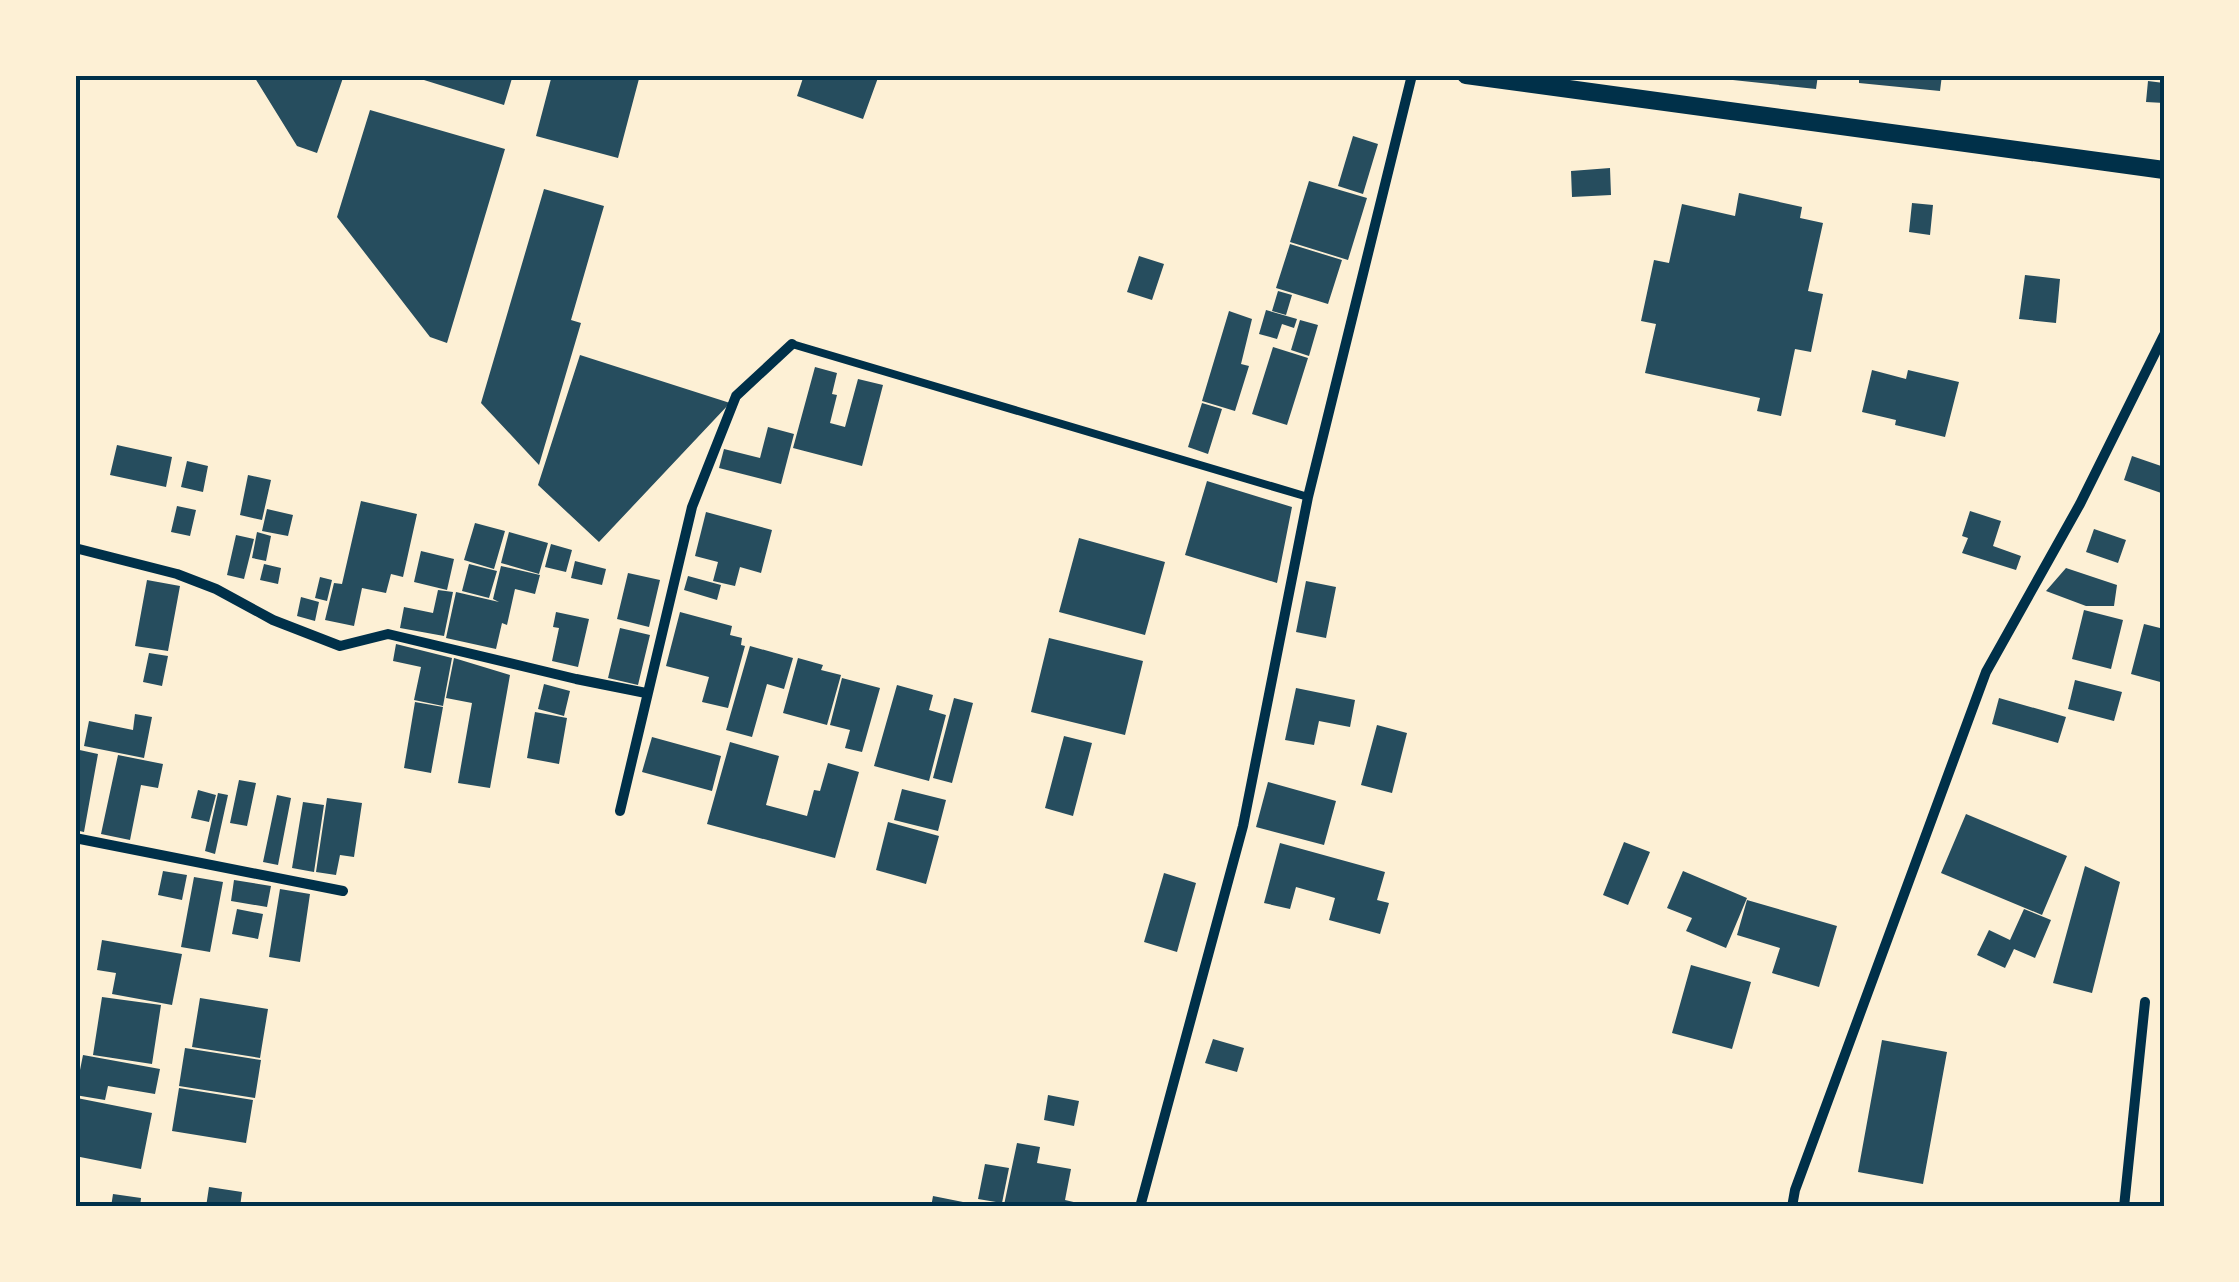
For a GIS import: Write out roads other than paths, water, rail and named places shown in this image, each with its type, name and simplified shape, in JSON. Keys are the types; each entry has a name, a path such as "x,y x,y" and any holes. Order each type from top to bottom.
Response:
{"street":[{"path":"1140,1207 1243,826 1308,497 1412,75"},
{"path":"1466,75 2164,170"},
{"path":"1792,1207 1986,672 2080,504 2164,335"},
{"path":"620,811 692,507 736,396 792,344"},
{"path":"75,548 177,574 216,589 272,620 340,646 388,634 646,693"},
{"path":"75,838 343,891"},
{"path":"2124,1207 2145,1002"}],"lane":[{"path":"792,344 1308,497"}]}
